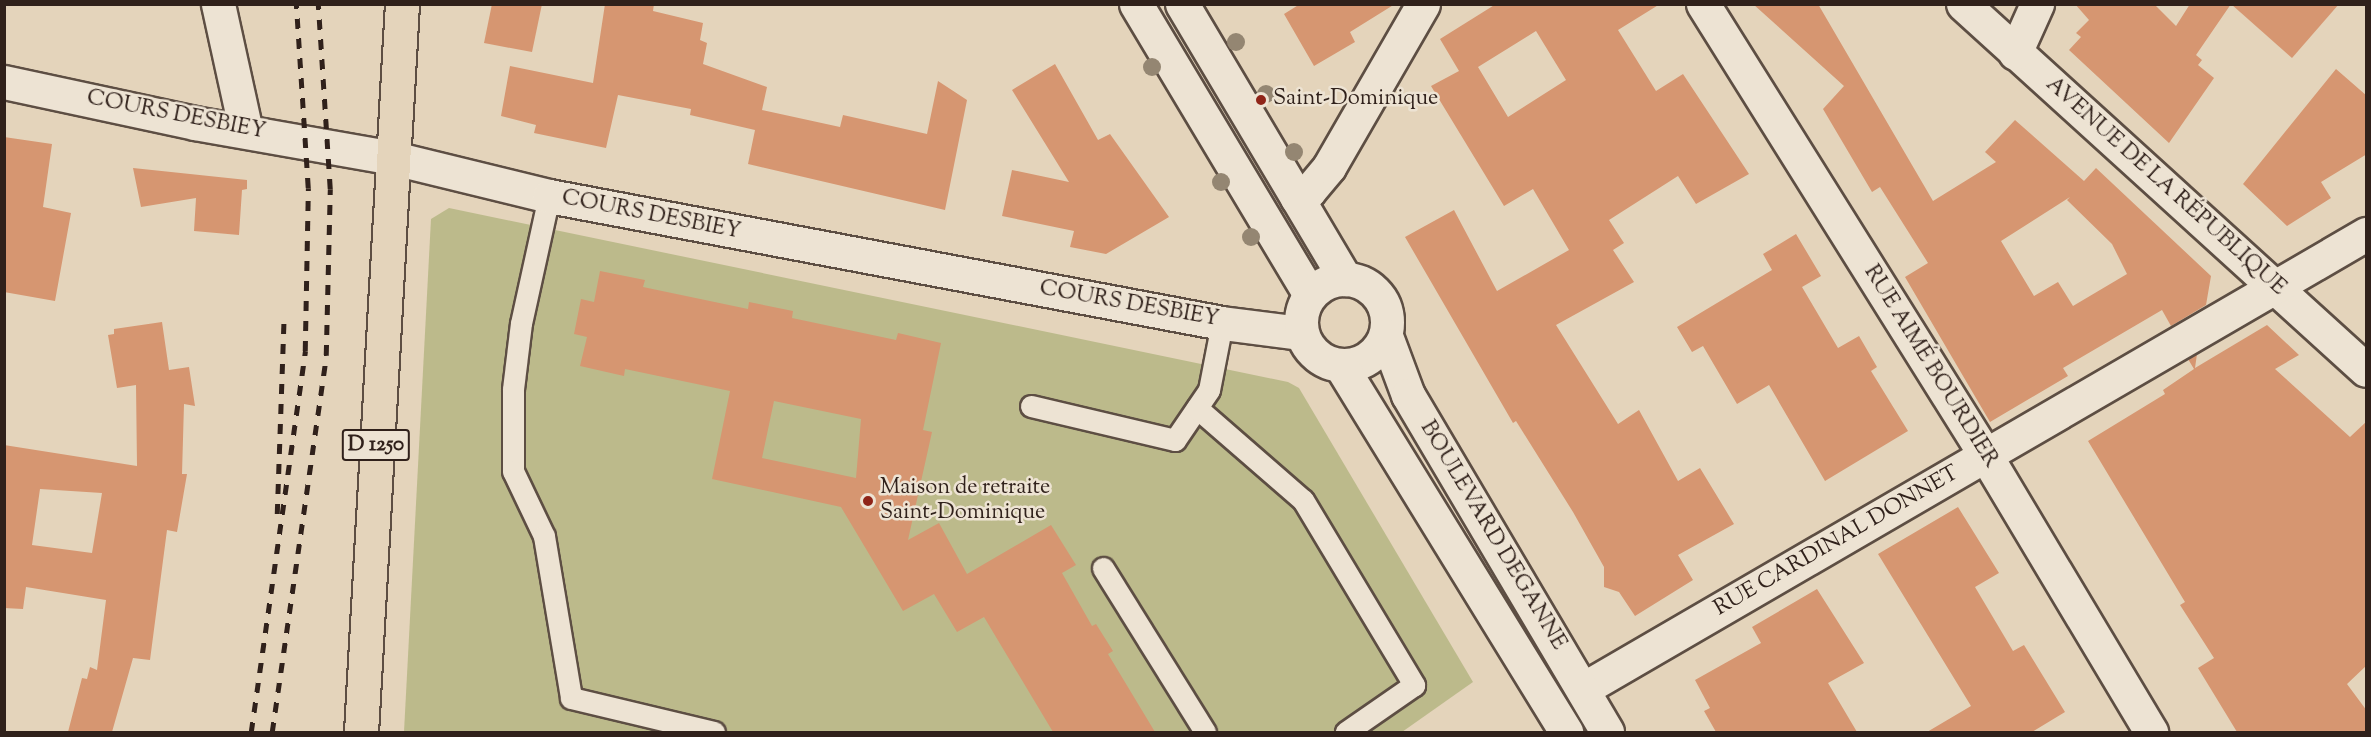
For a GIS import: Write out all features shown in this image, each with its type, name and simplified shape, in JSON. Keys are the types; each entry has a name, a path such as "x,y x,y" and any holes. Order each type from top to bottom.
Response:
{"main road":[{"name":"D 1250","path":"361,732 402,4"}],"street":[{"path":"218,4 246,131"},
{"path":"1136,4 1310,295"},
{"path":"1182,4 1345,279"},
{"path":"1296,198 1308,191 1329,167 1423,4"},
{"name":"RUE AIMÉ BOURDIER","path":"1703,4 1986,456 2151,732"},
{"name":"AVENUE DE LA RÉPUBLIQUE","path":"1963,4 2367,370"},
{"path":"2015,53 2037,4"},
{"name":"COURS DESBIEY","path":"4,82 393,158 549,196 1222,323 1301,333"},
{"name":"RUE CARDINAL DONNET","path":"1583,689 2367,234"},
{"path":"1345,279 1358,281 1380,297 1386,309 1386,336 1368,358 1341,366 1316,356 1301,333 1303,306 1310,295 1326,283 1345,279"},
{"name":"BOULEVARD DEGANNE","path":"1386,336 1407,395 1607,732"},
{"name":"BOULEVARD DEGANNE","path":"1341,366 1566,732"}],"lane":[{"path":"549,196 521,323 513,389 513,471 544,536 570,698 714,732"},
{"path":"1031,406 1176,440 1209,390 1222,323"},
{"path":"1197,408 1303,500 1414,685 1346,732"},
{"path":"1103,568 1205,732"}],"shaded area":[{"path":"449,208 1288,382 1299,388 1473,682 1402,732 404,732 431,219"}],"building":[{"path":"492,4 542,4 532,52 484,43"},
{"path":"605,4 654,4 653,11 703,23 700,40 707,43 703,64 767,87 762,110 840,127 843,115 927,134 938,81 967,100 945,210 748,164 755,130 690,115 691,109 618,95 606,148 534,133 536,125 501,116 510,66 593,83"},
{"path":"1300,4 1395,4 1350,32 1355,42 1314,66 1284,14"},
{"path":"1496,4 1660,4 1618,30 1656,91 1683,74 1749,174 1696,204 1678,176 1609,220 1624,243 1613,250 1634,282 1556,325 1618,424 1639,410 1678,481 1700,468 1734,524 1678,555 1693,580 1635,616 1619,592 1604,587 1604,567 1573,512 1516,421 1513,423 1405,237 1454,210 1497,291 1569,250 1533,189 1504,206 1431,86 1459,71 1440,39","holes":["1536,31 1566,80 1508,117 1478,67"]},
{"path":"1753,4 1818,4 1933,201 1996,162 1985,152 2015,120 2084,181 2096,168 2211,276 2206,305 2171,326 2162,310 2063,368 2068,376 1990,422 1905,277 1928,263 1880,187 1872,192 1823,109 1844,86","holes":["2070,197 2067,200 2112,244 2127,274 2073,306 2058,282 2034,296 2001,241"]},
{"path":"2075,4 2154,4 2176,26 2190,4 2231,4 2196,55 2202,60 2198,65 2214,78 2169,143 2069,50 2081,37 2076,33 2089,20"},
{"path":"2231,4 2339,4 2292,58"},
{"path":"1055,64 1098,140 1110,134 1169,217 1106,254 1070,247 1074,231 1002,216 1012,170 1069,182 1012,90"},
{"path":"2336,69 2367,96 2367,154 2321,182 2331,198 2287,226 2243,184"},
{"path":"4,137 52,144 43,207 71,213 55,301 4,292"},
{"path":"133,168 247,180 247,189 242,190 239,235 194,231 196,198 141,207"},
{"path":"1796,234 1821,276 1802,287 1838,348 1859,336 1877,367 1871,371 1908,431 1825,481 1769,385 1737,404 1703,346 1692,352 1677,327 1772,270 1763,254"},
{"name":"Maison de retraite Saint-Dominique","path":"600,271 645,280 643,287 748,309 749,302 793,311 792,318 896,340 898,333 941,343 923,430 932,432 908,540 939,523 967,574 1051,525 1076,565 1062,573 1092,626 1096,624 1113,651 1108,654 1155,732 1053,732 984,617 957,632 934,594 903,611 841,507 712,479 730,391 625,369 624,376 580,366 587,337 574,334 581,299 594,302","holes":["774,401 861,419 856,478 762,458"]},
{"path":"162,322 169,370 189,367 195,406 184,404 182,474 187,474 177,532 167,530 150,660 133,658 112,732 68,732 82,678 87,679 90,667 97,670 106,600 26,587 23,609 4,608 4,445 137,466 136,385 117,388 108,335 114,334 114,329","holes":["40,489 102,493 92,553 32,545"]},
{"path":"2267,325 2299,355 2275,369 2350,437 2367,421 2367,665 2347,684 2367,711 2367,732 2237,732 2198,668 2214,658 2180,605 2185,602 2088,441 2165,394 2163,390 2194,369 2188,359 2197,354 2195,368"},
{"path":"1958,507 1999,573 1975,587 2013,651 2024,645 2065,712 2032,732 1927,732 1971,706 1878,554"},
{"path":"1817,589 1864,663 1828,683 1857,732 1716,732 1704,711 1710,708 1695,680 1761,643 1752,627"}],"railway":[{"path":"251,732 305,351 308,188 296,4"},
{"path":"272,732 326,355 330,189 318,4"},
{"path":"277,514 284,316"}],"place":[{"name":"Saint-Dominique","path":"1261,100"},
{"name":"Maison de retraite Saint-Dominique","path":"868,501"}]}
